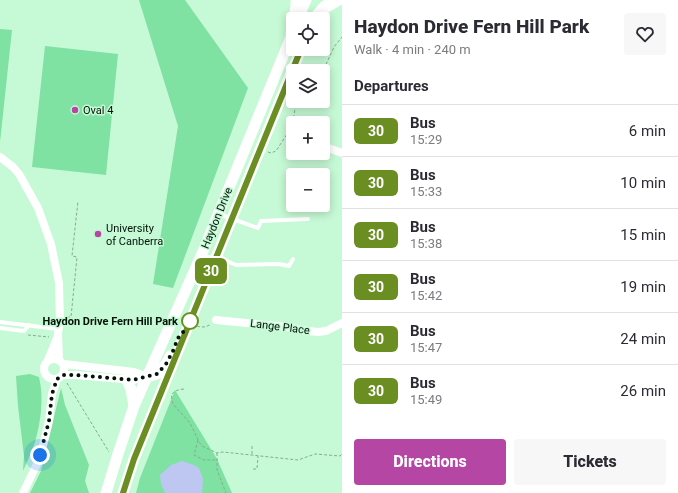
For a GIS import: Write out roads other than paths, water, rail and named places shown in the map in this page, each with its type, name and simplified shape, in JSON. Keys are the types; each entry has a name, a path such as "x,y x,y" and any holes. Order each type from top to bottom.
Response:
{"main road":[{"path":"296,12 297,0"},
{"path":"301,12 306,0"},
{"path":"317,12 321,0"},
{"path":"320,12 325,7 337,0"},
{"name":"Haydon Drive","path":"106,493 134,406 201,256 286,48"},
{"name":"Haydon Drive","path":"123,493 134,459 157,402 192,326 216,259 298,56"},
{"path":"147,378 157,374 166,364 178,338 192,326"},
{"path":"147,378 153,381 158,388 157,402"},
{"path":"127,380 131,389 134,406"}],"street":[{"path":"330,149 342,153"},
{"path":"0,157 19,174 38,208 51,244 59,283 60,316 58,333 61,361 65,370 58,377 52,394 49,421 43,446 24,493"},
{"name":"Lange Place","path":"216,320 286,327 318,332 326,332 342,323"},
{"path":"58,333 45,365 45,373 58,377 76,375 127,380 147,378"},
{"path":"48,360 52,358 61,361 134,372 147,378"}],"lane":[{"path":"218,214 258,228 261,221 308,219"},
{"path":"201,256 222,259 236,265 279,264 289,266 293,259"},
{"path":"0,322 43,327 58,333"},
{"path":"0,328 24,331 29,325"}],"water":[{"path":"182,461 199,468 203,479 202,493 165,493 161,484 160,475 171,465"}],"place":[{"name":"Oval 4","path":"75,110"},
{"name":"University of Canberra","path":"98,234"},
{"name":"Haydon Drive Fern Hill Park","path":"190,321"}]}
